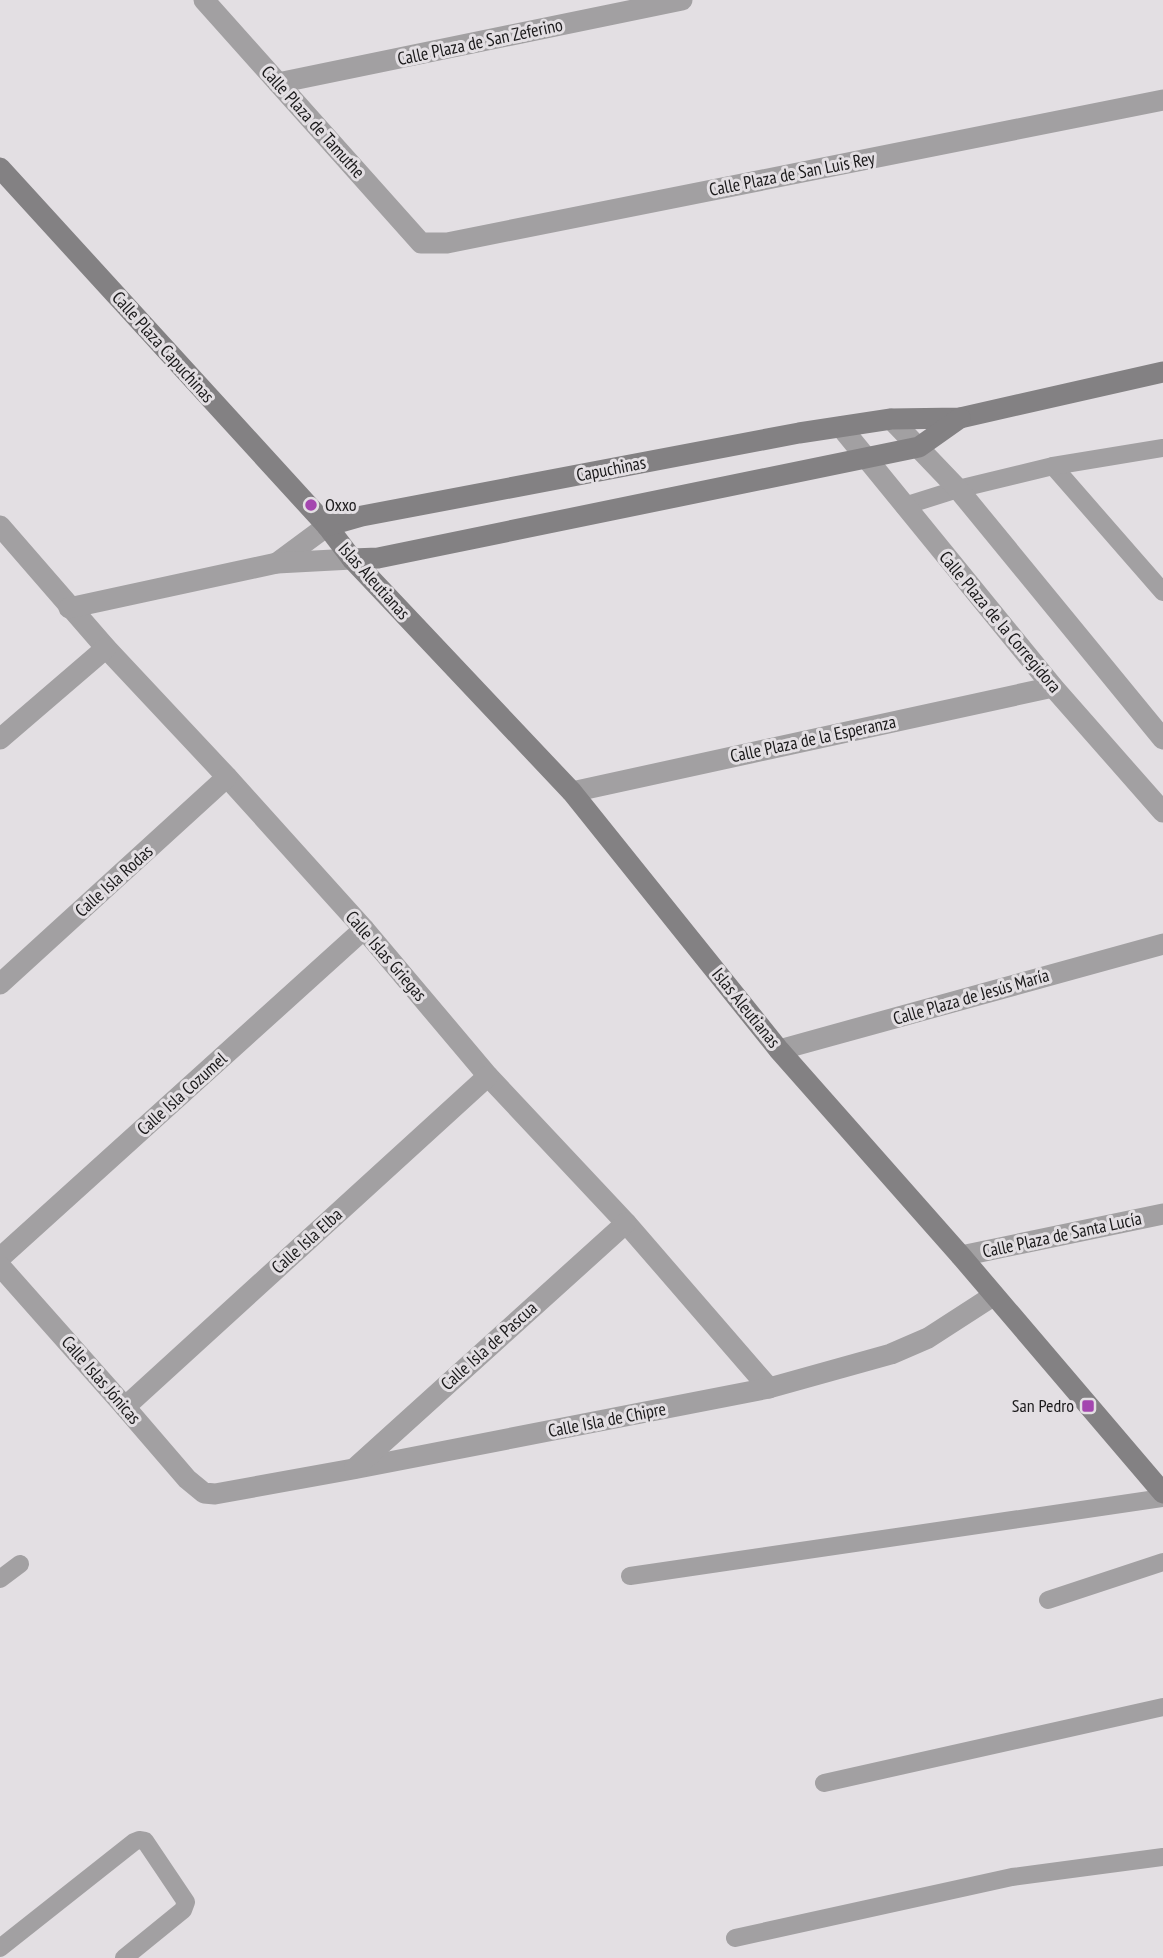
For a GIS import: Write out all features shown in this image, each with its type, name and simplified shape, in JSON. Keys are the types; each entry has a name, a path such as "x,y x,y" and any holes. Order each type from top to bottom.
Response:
{"street":[{"name":"Calle Plaza de Tamuthe","path":"204,0 421,243"},
{"name":"Calle Plaza de San Zeferino","path":"278,83 682,0"},
{"name":"Calle Plaza de San Luis Rey","path":"421,243 447,243 1163,100"},
{"name":"Calle Plaza Capuchinas","path":"0,168 327,526"},
{"name":"Capuchinas","path":"277,563 327,526 362,516 799,433 891,419 960,418 1163,372"},
{"name":"Capuchinas","path":"69,608 277,563 377,558 864,458 919,446 960,418"},
{"path":"891,419 958,489 1163,739"},
{"name":"Calle Plaza de la Corregidora","path":"841,428 1053,687 1163,812"},
{"name":"Calle Islas Griegas","path":"0,526 69,608 364,929 488,1076 626,1223 769,1388"},
{"name":"Islas Aleutianas","path":"327,526 352,559 572,792 779,1050 961,1256 1163,1496"},
{"path":"0,738 106,648"},
{"name":"Calle Plaza de la Esperanza","path":"572,792 1053,687"},
{"name":"Calle Isla Rodas","path":"0,984 227,777"},
{"name":"Calle Isla Cozumel","path":"0,1258 364,929"},
{"name":"Calle Plaza de Jesús María","path":"779,1050 1163,944"},
{"name":"Calle Isla Elba","path":"125,1407 488,1076"},
{"name":"Calle Plaza de Santa Lucía","path":"961,1256 1163,1214"},
{"name":"Calle Isla de Pascua","path":"353,1469 626,1223"},
{"name":"Calle Islas Jónicas","path":"0,1266 187,1479 204,1493"},
{"name":"Calle Isla de Chipre","path":"204,1493 215,1494 353,1469 769,1388 891,1354 928,1338 993,1296"}],"lane":[{"path":"904,506 958,489 1053,466 1163,448"},
{"path":"1053,466 1163,592"},
{"path":"630,1576 1163,1496"},
{"path":"1048,1600 1163,1562"},
{"path":"0,1579 20,1564"},
{"path":"824,1783 1163,1707"},
{"path":"0,1948 139,1840 145,1841 186,1902 183,1910 124,1958"},
{"path":"735,1938 1012,1877 1163,1857"}],"place":[{"name":"Oxxo","path":"311,505"},
{"name":"San Pedro","path":"1088,1406"}]}
